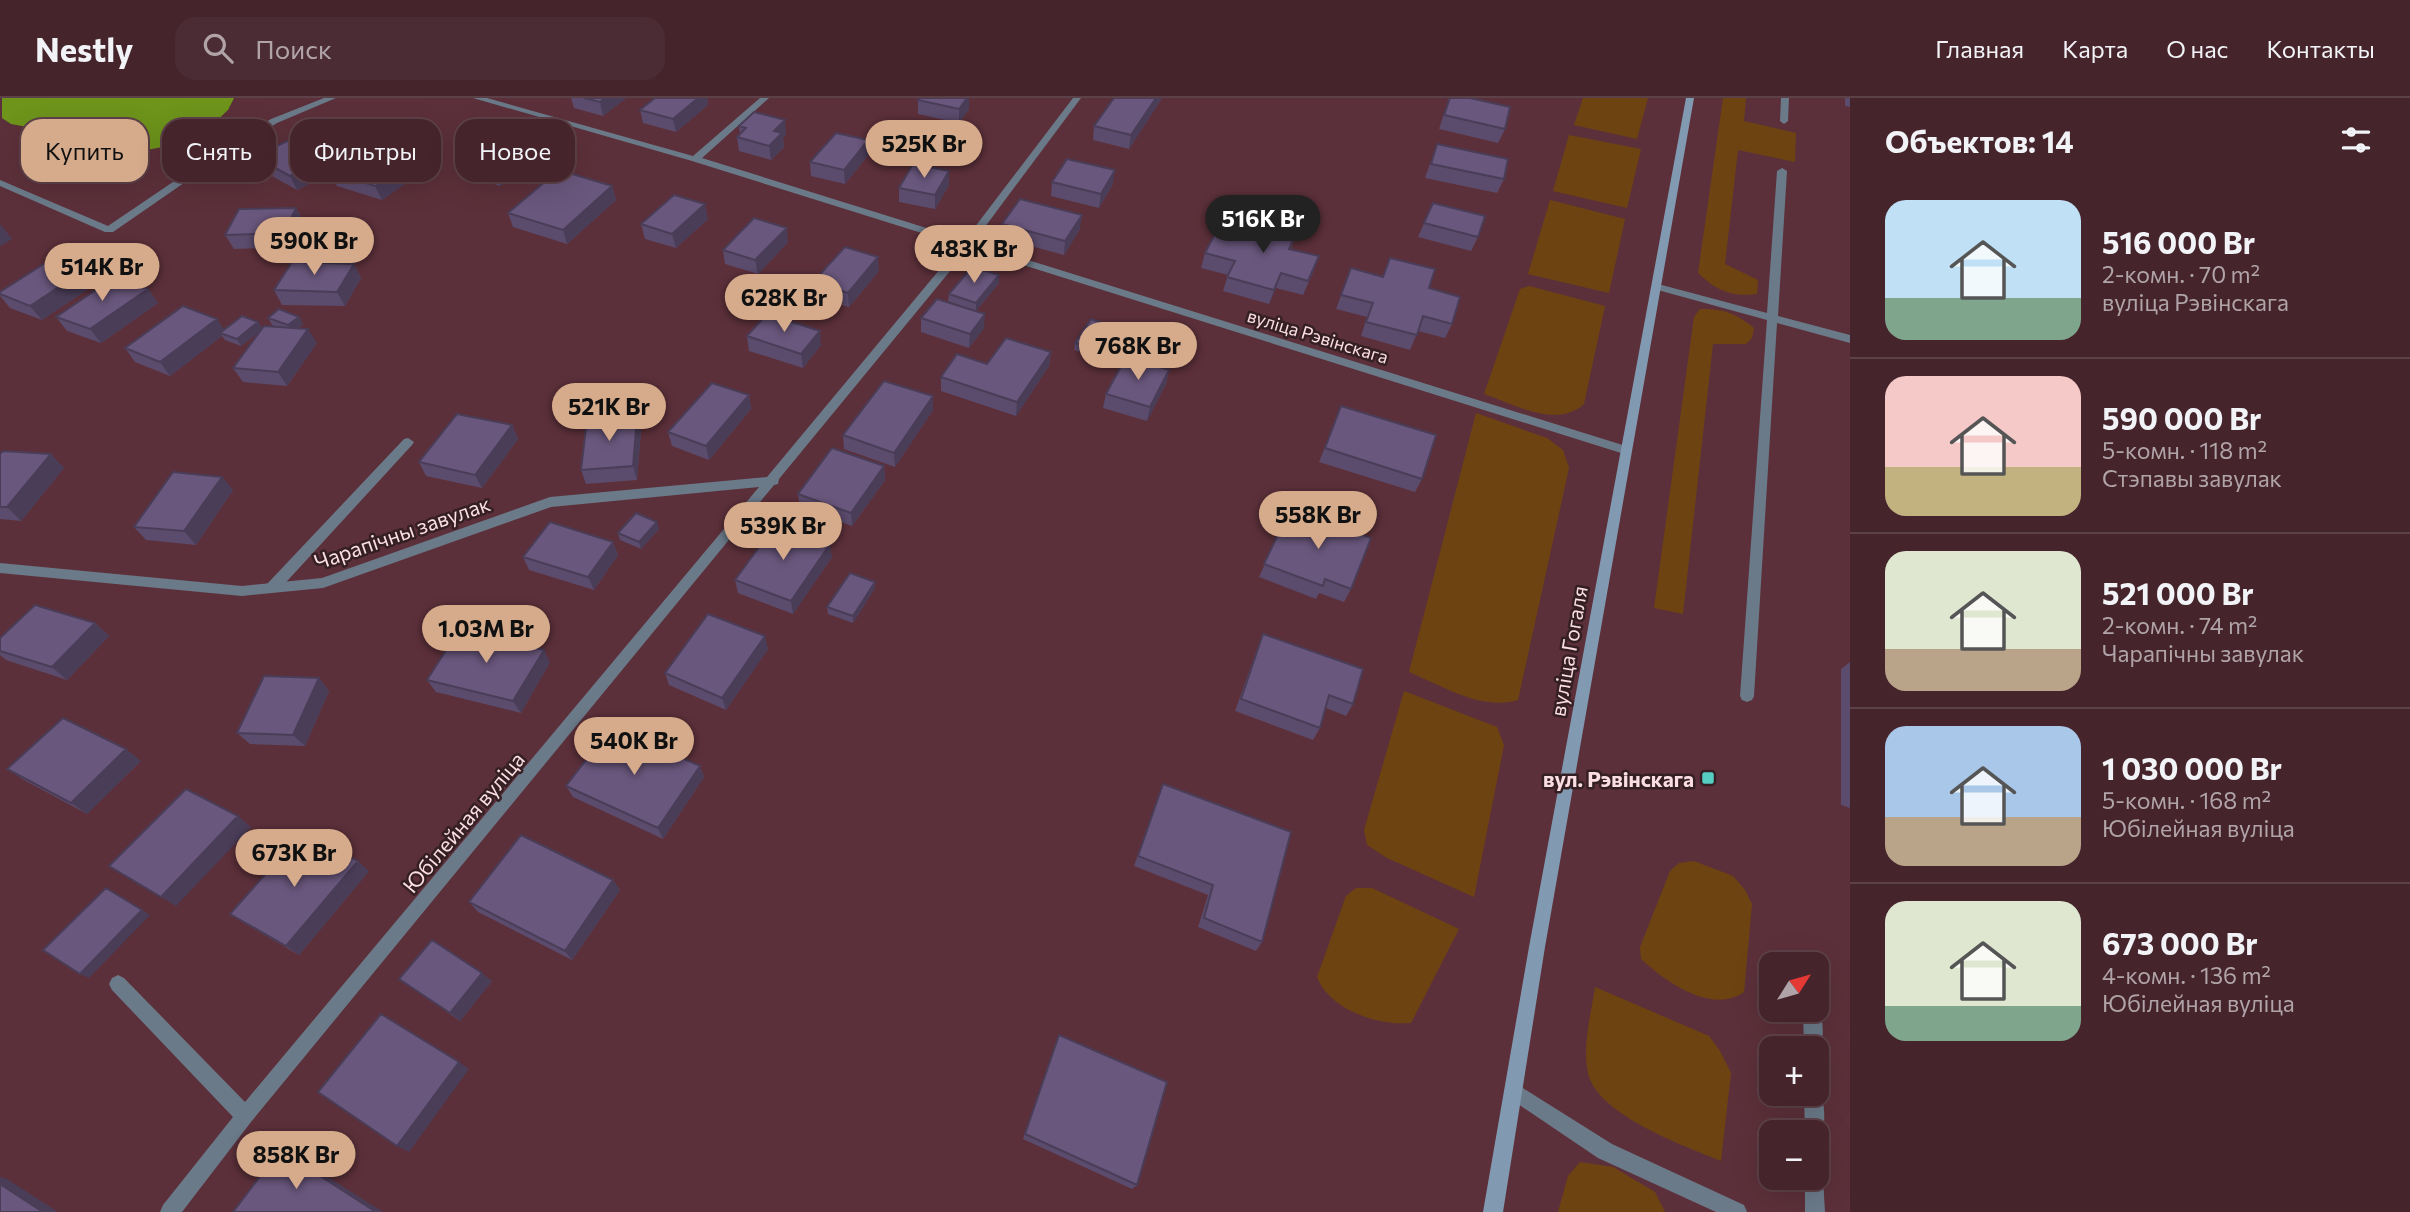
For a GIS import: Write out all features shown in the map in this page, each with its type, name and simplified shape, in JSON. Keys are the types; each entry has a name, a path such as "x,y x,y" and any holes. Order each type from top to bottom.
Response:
{"main road":[{"name":"вуліца Гогаля","path":"1493,1212 1537,947 1690,98"}],"street":[{"path":"0,183 109,230 274,121 332,98"},
{"name":"вуліца Рэвінскага","path":"477,98 695,159 1625,450"},
{"path":"695,159 765,98"},
{"name":"Юбілейная вуліца","path":"170,1212 245,1116 967,245 1077,98"},
{"path":"1784,121 1785,98"},
{"path":"1747,696 1782,171"},
{"path":"1658,287 1850,339"},
{"path":"273,587 408,442"},
{"name":"Чарапічны завулак","path":"0,568 242,591 323,583 550,502 774,481"},
{"path":"118,984 245,1116"},
{"path":"1515,1092 1605,1151 1737,1212"},
{"path":"1814,1190 1815,1212"}],"shaded area":[{"path":"2,98 234,98 228,110 218,119 162,119 162,147 148,150 148,119 21,119 21,126 11,124 2,118"},
{"path":"1583,98 1648,98 1637,139 1574,125"},
{"path":"1723,98 1746,98 1744,121 1796,133 1795,162 1738,150 1725,264 1758,280 1757,294 1739,295 1725,291 1698,273"},
{"path":"1569,135 1641,149 1627,208 1553,191"},
{"path":"1550,200 1625,219 1609,293 1528,274"},
{"path":"1529,286 1605,306 1584,404 1573,411 1561,414 1535,412 1484,394 1520,289"},
{"path":"1700,309 1729,313 1754,328 1752,338 1746,344 1713,344 1683,614 1654,608 1694,317"},
{"path":"1476,413 1547,438 1563,450 1569,468 1518,700 1504,703 1476,700 1409,672"},
{"path":"1404,691 1497,727 1504,745 1474,897 1387,858 1367,845 1364,830"},
{"path":"1694,861 1733,876 1752,904 1744,992 1731,998 1717,1000 1689,992 1663,977 1641,959 1640,947 1670,871 1679,863"},
{"path":"1356,888 1372,888 1459,929 1411,1023 1384,1022 1356,1014 1333,999 1323,989 1317,977 1346,896"},
{"path":"1595,987 1709,1036 1720,1051 1731,1073 1721,1161 1644,1127 1608,1102 1595,1088 1588,1073 1586,1052"},
{"path":"1580,1162 1613,1167 1655,1192 1665,1212 1558,1212 1568,1176"}],"building":[{"path":"584,98 605,98 600,102"},
{"path":"655,98 698,98 673,119 640,110"},
{"path":"967,98 959,109 918,100"},
{"path":"1114,98 1156,98 1131,135 1094,126"},
{"path":"1450,98 1470,98 1510,107 1505,129 1444,115"},
{"path":"754,112 785,120 774,131 782,133 769,146 737,137 746,128 739,126"},
{"path":"836,133 868,140 844,170 810,162"},
{"path":"287,141 290,143 290,176 276,168 276,146"},
{"path":"1437,144 1508,159 1504,179 1431,164"},
{"path":"1067,159 1115,170 1101,194 1052,182"},
{"path":"913,164 949,171 935,195 899,188"},
{"path":"575,175 612,186 563,230 508,213 545,182 575,182"},
{"path":"362,182 381,182 375,186"},
{"path":"674,195 705,204 672,234 641,224"},
{"path":"1020,199 1082,215 1065,241 1002,224"},
{"path":"1433,203 1485,216 1478,237 1424,223"},
{"path":"296,208 284,233 225,235 239,209"},
{"path":"754,218 787,228 755,260 723,250"},
{"path":"1256,220 1298,230 1289,249 1319,256 1308,281 1281,273 1274,290 1227,277 1235,261 1205,253 1217,230 1247,237"},
{"path":"845,247 878,257 848,293 813,282"},
{"path":"58,255 89,267 30,306 0,294 0,292"},
{"path":"1390,258 1435,269 1429,288 1460,297 1452,324 1423,316 1417,335 1366,322 1373,303 1341,295 1351,268 1383,277"},
{"path":"292,262 354,264 337,292 274,290"},
{"path":"972,267 999,275 976,303 949,294"},
{"path":"115,277 148,289 90,329 56,317"},
{"path":"937,299 985,314 970,334 921,318"},
{"path":"183,306 217,319 160,362 125,348"},
{"path":"279,309 299,317 288,325 268,318"},
{"path":"767,314 820,331 801,354 747,336"},
{"path":"242,316 258,322 237,339 220,333"},
{"path":"1091,319 1121,329 1107,353 1075,343"},
{"path":"264,326 308,329 278,372 233,368"},
{"path":"1006,338 1051,352 1017,402 941,377 957,354 987,364"},
{"path":"1126,357 1169,370 1150,407 1106,394"},
{"path":"884,381 933,396 894,453 843,435"},
{"path":"712,383 749,395 706,446 668,432"},
{"path":"1341,406 1436,435 1422,479 1325,448"},
{"path":"457,414 512,425 475,475 419,462"},
{"path":"637,417 633,466 581,470 587,420"},
{"path":"832,448 884,466 851,513 798,494"},
{"path":"3,451 51,454 7,507 0,507 0,454"},
{"path":"173,472 222,477 184,531 134,527"},
{"path":"1290,509 1371,538 1351,589 1325,579 1323,586 1264,564"},
{"path":"636,513 657,522 639,542 618,533"},
{"path":"550,522 613,542 588,577 523,557"},
{"path":"776,524 830,544 791,601 735,580"},
{"path":"850,573 875,582 853,616 827,607"},
{"path":"35,605 95,623 52,667 0,651 0,638"},
{"path":"708,614 765,636 722,698 665,673"},
{"path":"459,630 544,650 513,701 427,680"},
{"path":"1263,634 1363,669 1353,704 1329,695 1320,728 1241,699"},
{"path":"264,676 319,678 293,735 237,733"},
{"path":"63,718 126,749 71,803 7,769"},
{"path":"611,727 700,766 658,828 566,786"},
{"path":"1163,784 1291,832 1262,942 1204,918 1213,885 1138,856"},
{"path":"186,789 238,816 161,897 109,866"},
{"path":"303,832 358,861 286,946 230,914"},
{"path":"521,835 613,880 565,951 469,902"},
{"path":"106,888 142,910 80,974 43,950"},
{"path":"432,940 482,973 450,1013 399,979"},
{"path":"381,1014 459,1062 397,1146 318,1092"},
{"path":"1059,1035 1167,1082 1137,1185 1025,1134"},
{"path":"280,1150 376,1212 233,1212"},
{"path":"0,1184 43,1212 0,1212"}],"place":[{"name":"вул. Рэвінскага","path":"1708,778"}]}
